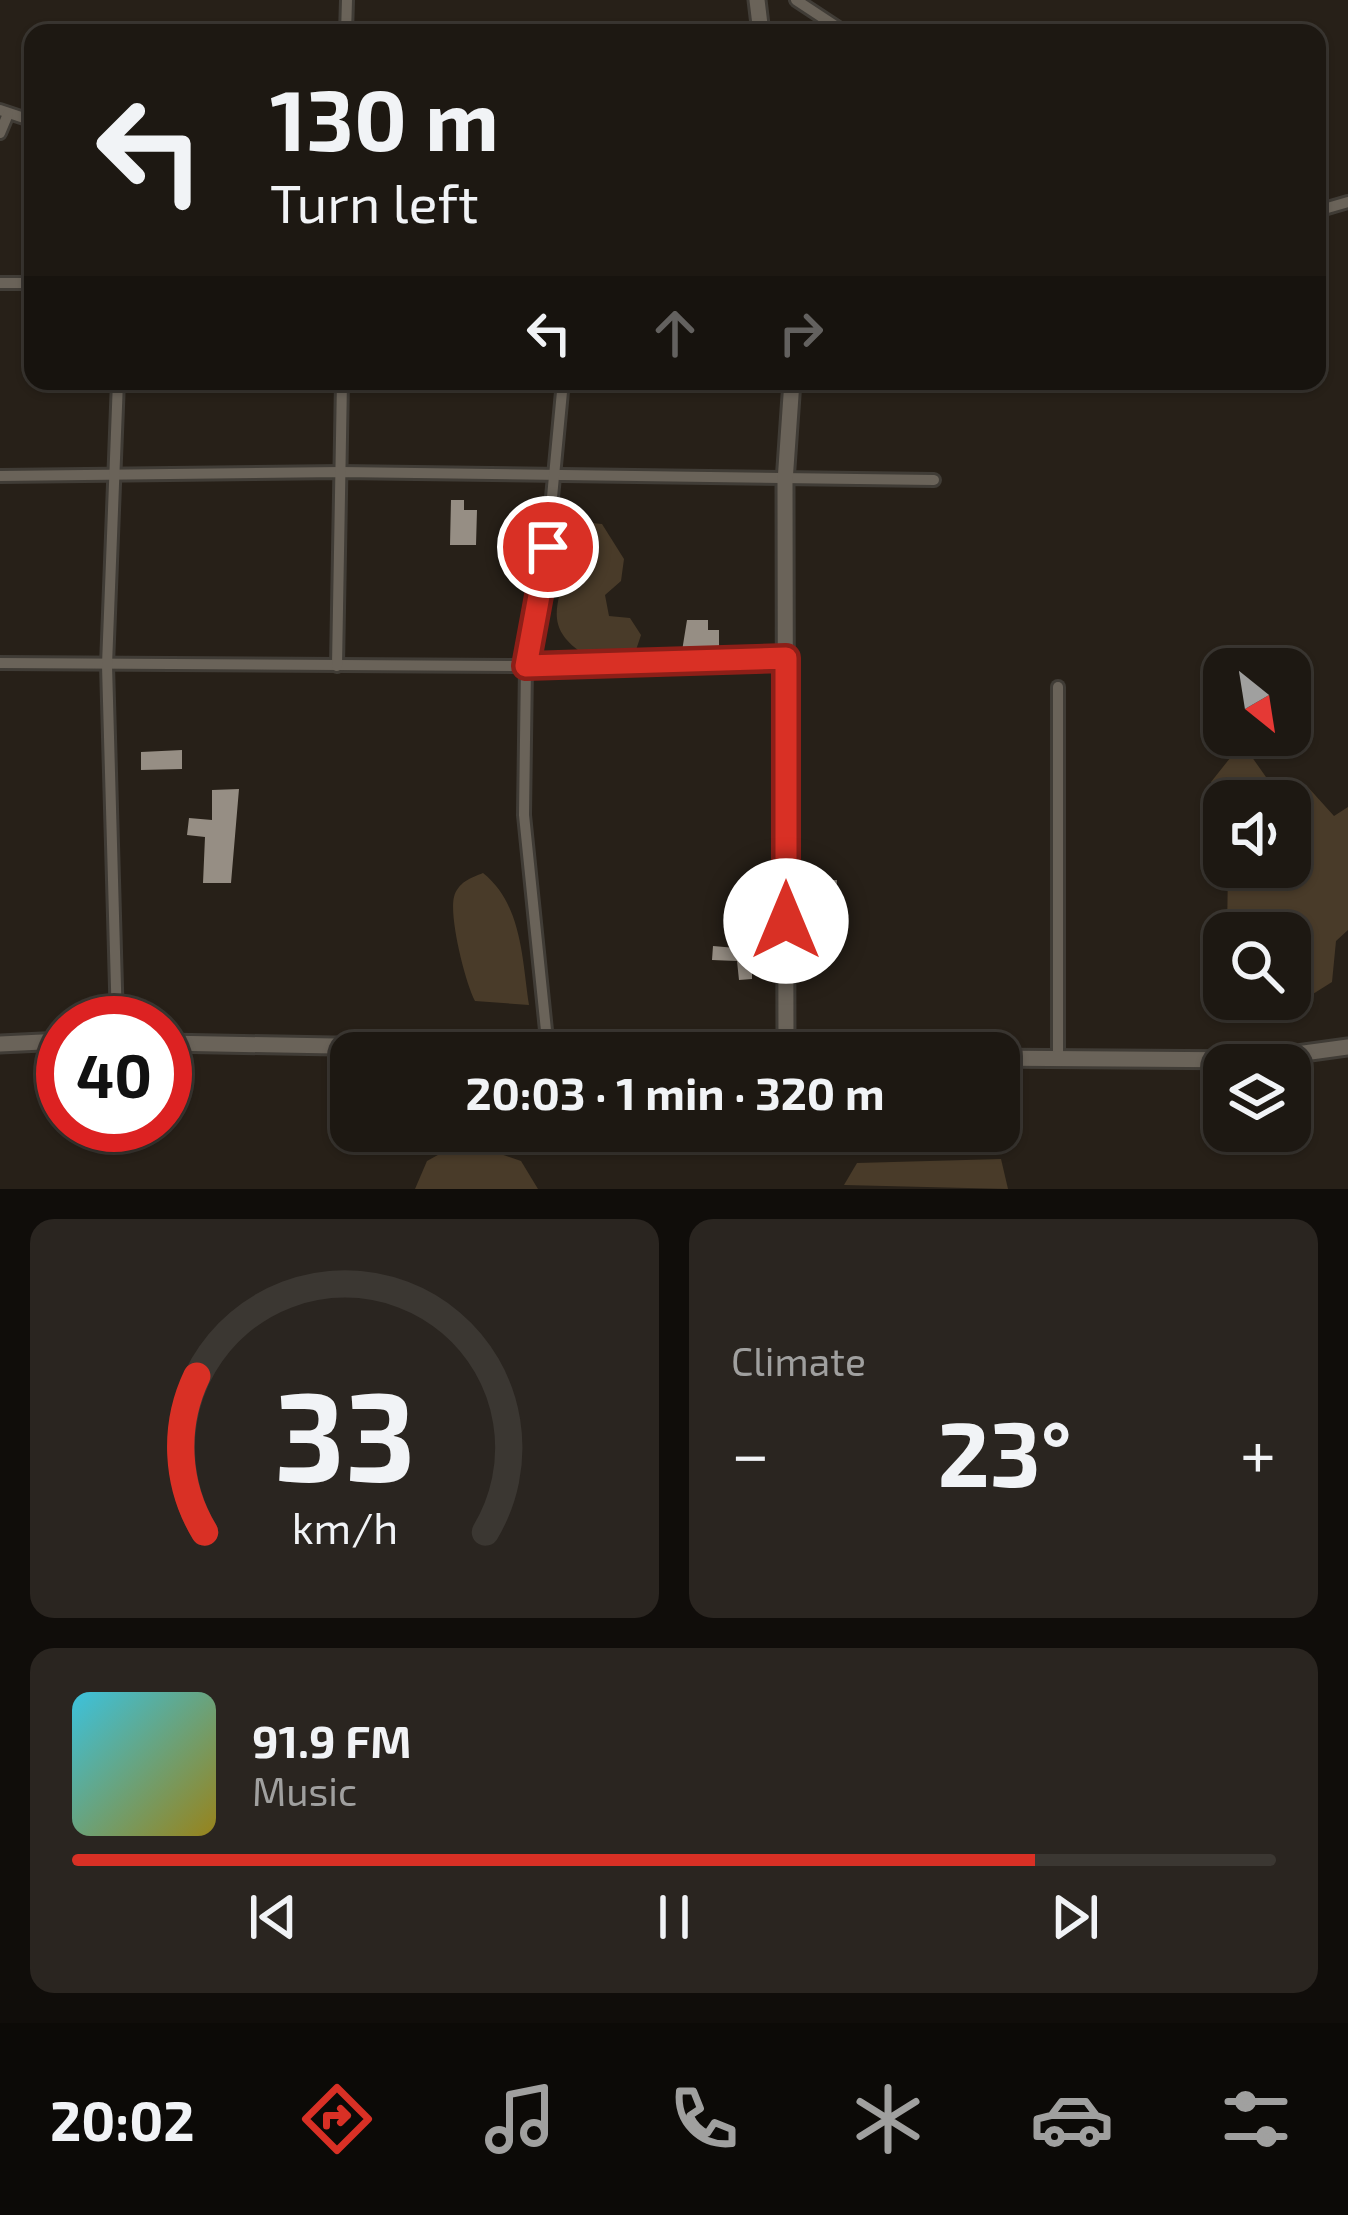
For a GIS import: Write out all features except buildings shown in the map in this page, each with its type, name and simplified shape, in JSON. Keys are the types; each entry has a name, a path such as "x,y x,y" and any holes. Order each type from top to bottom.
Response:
{"main road":[{"path":"786,1032 785,482 791,390"},
{"path":"0,1044 36,1042"},
{"path":"192,1043 330,1046"},
{"path":"1020,1058 1253,1060 1348,1047"}],"street":[{"path":"796,0 832,24"},
{"path":"0,133 4,112"},
{"path":"115,996 107,665 118,390"},
{"path":"337,666 342,390"},
{"path":"546,1032 524,815 526,666 544,582 562,390"},
{"path":"0,476 341,472 785,482 934,480"},
{"path":"0,663 526,666 786,658"},
{"path":"1058,687 1058,1059"}],"shaded area":[{"path":"581,522 602,524 624,559 621,581 605,595 609,616 630,618 641,635 634,656 590,658 560,629 559,596"},
{"path":"1232,756 1251,756 1266,777 1281,780 1213,780"},
{"path":"1311,791 1334,816 1348,807 1348,930 1336,941 1332,982 1311,995 1311,912 1227,912 1228,888 1311,888"},
{"path":"483,873 513,916 529,1005 475,1001 471,992 453,906 462,884"},
{"path":"443,1152 495,1152 521,1161 538,1189 415,1189 427,1161"},
{"path":"1001,1159 1008,1189 844,1185 857,1163"}],"route":[{"path":"548,547 526,666 786,658 786,921"}]}
